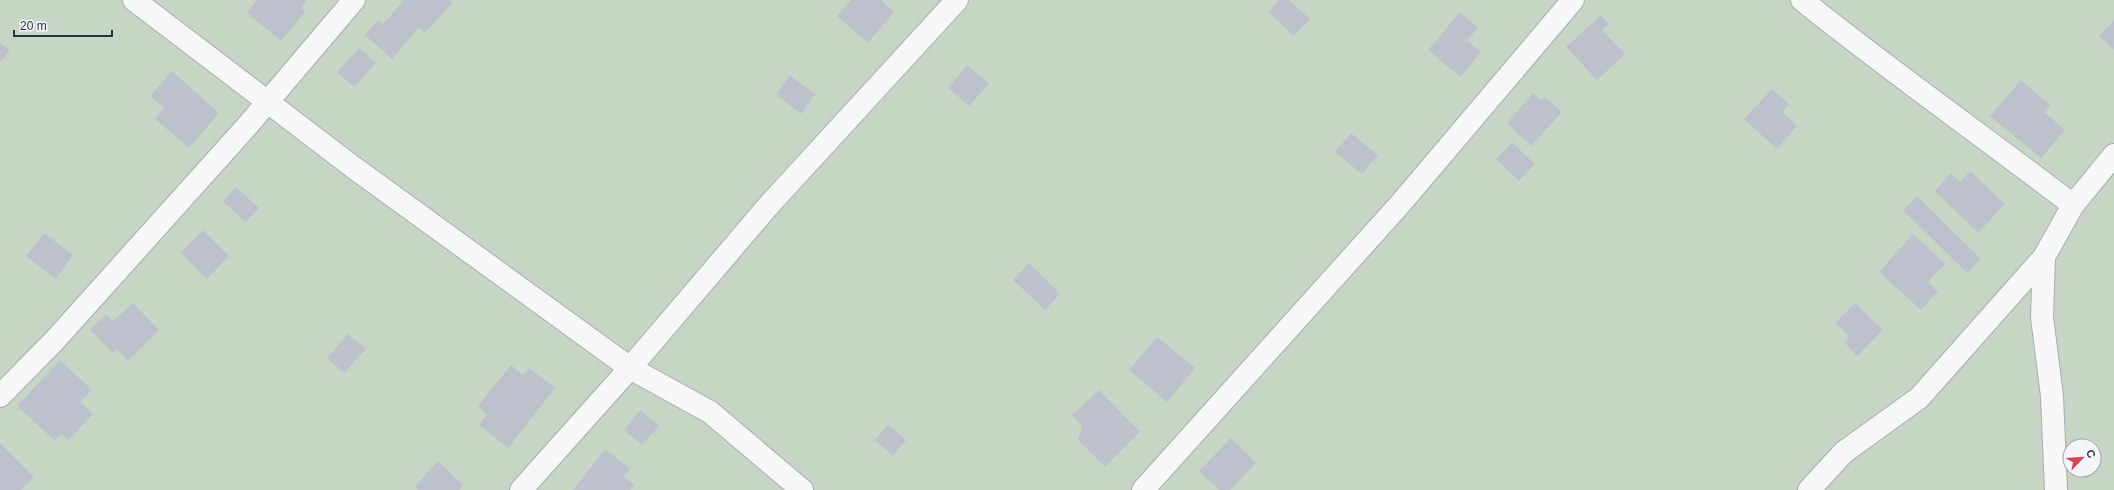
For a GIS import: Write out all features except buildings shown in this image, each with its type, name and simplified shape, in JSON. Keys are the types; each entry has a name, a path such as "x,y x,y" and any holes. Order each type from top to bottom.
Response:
{"street":[{"path":"134,0 268,100 353,167 630,368 710,412 802,490"},
{"path":"0,396 55,340 268,100 354,0"},
{"path":"521,490 630,368 770,205 957,0"},
{"path":"1143,490 1401,203 1573,0"},
{"path":"1802,0 1880,62 1997,147 2073,205"},
{"path":"1809,490 1844,452 1919,398 2044,257 2073,205 2114,155"},
{"path":"2044,257 2042,317 2052,396 2056,490"}],"green space":[{"path":"0,0 2114,0 2114,490 0,490"}]}
